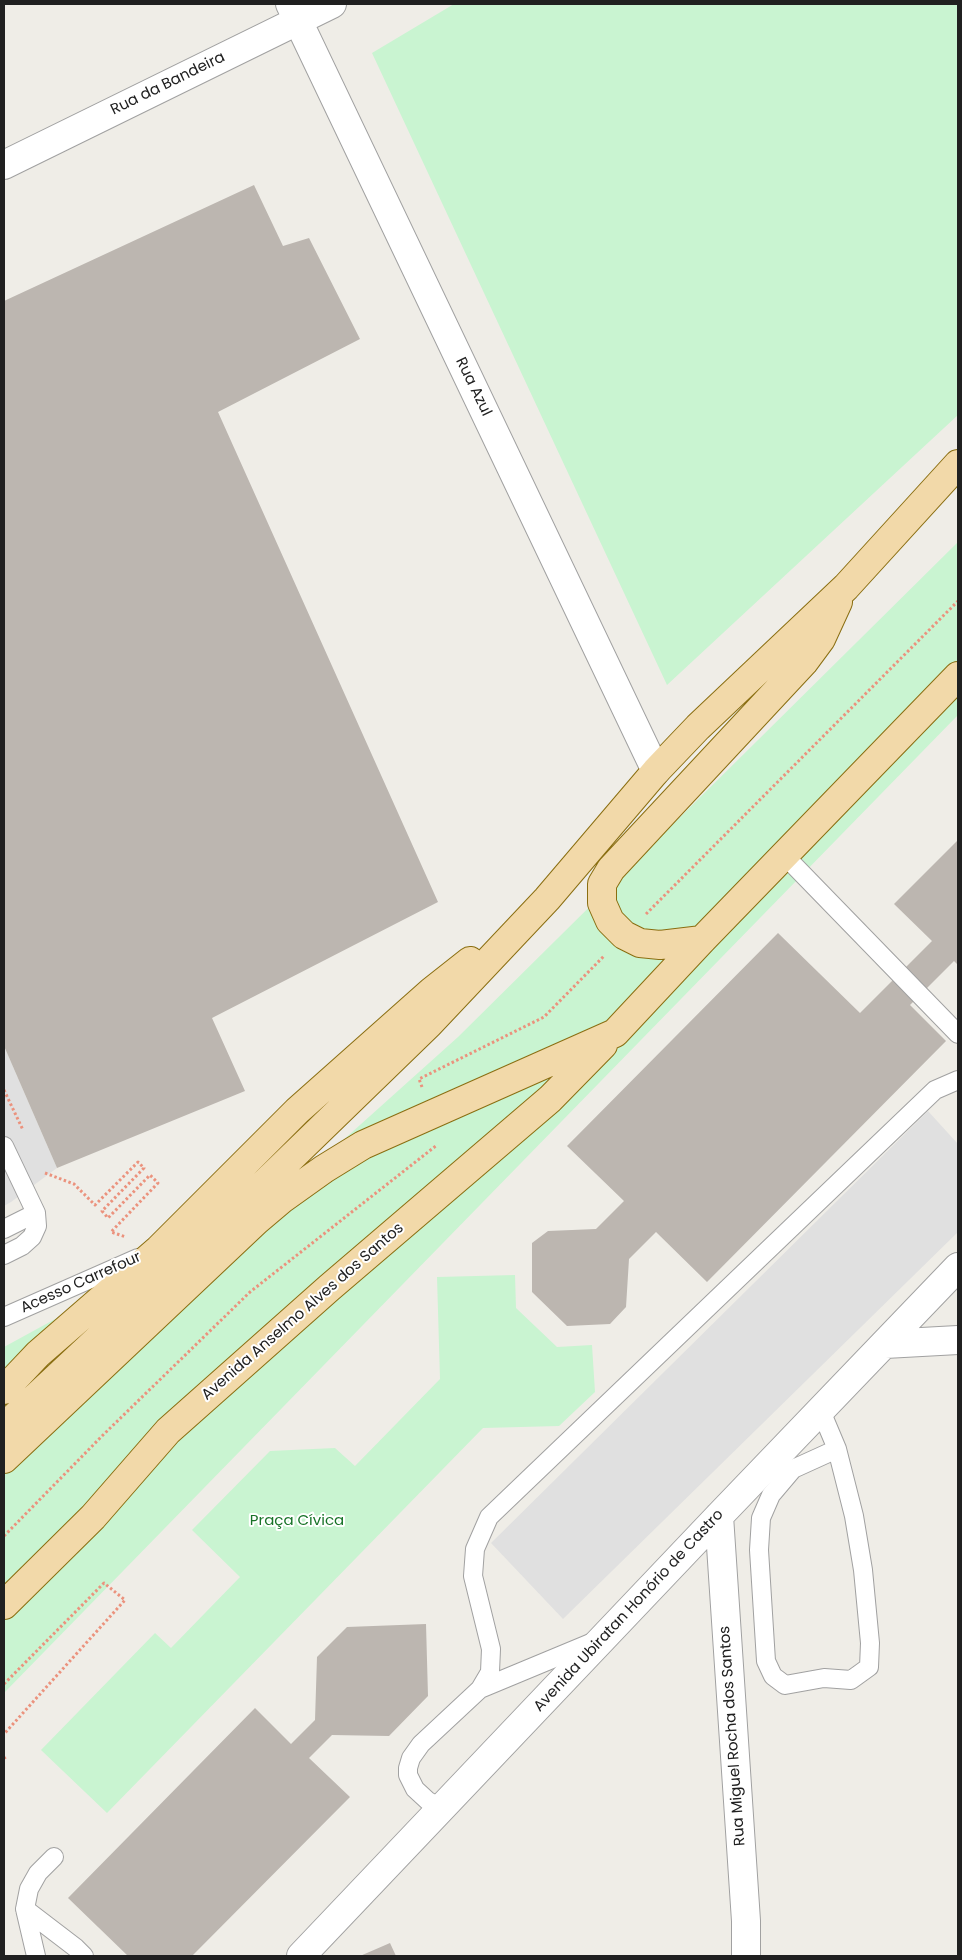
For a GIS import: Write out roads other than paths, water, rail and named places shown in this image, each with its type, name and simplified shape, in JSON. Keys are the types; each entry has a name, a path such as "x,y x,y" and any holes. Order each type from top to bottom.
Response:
{"main road":[{"path":"4,1428 268,1180 401,1051 548,899 656,771 698,728 846,587 958,464"},
{"path":"702,940 660,944 640,943 624,936 610,921 602,904 602,884 611,869 804,662 821,639 846,587"},
{"name":"Avenida Anselmo Alves dos Santos","path":"4,1605 93,1517 168,1431 371,1251 550,1099 958,676"},
{"path":"4,1390 38,1354 159,1248 304,1105 432,991 548,899"},
{"path":"4,1459 256,1221 282,1199 324,1169 363,1145 615,1033"}],"street":[{"name":"Rua da Bandeira","path":"4,165 294,12 332,4"},
{"name":"Rua Azul","path":"294,12 656,771"},
{"name":"Avenida Ubiratan Honório de Castro","path":"301,1956 443,1809 719,1516 958,1268"},
{"path":"884,1344 958,1340"},
{"name":"Rua Miguel Rocha dos Santos","path":"719,1516 746,1956"}],"lane":[{"path":"784,856 958,1034"},
{"path":"443,1809 428,1801 415,1789 408,1775 408,1768 410,1758 421,1744 480,1689 490,1672 491,1649 473,1576 475,1549 489,1517 928,1096 935,1090 958,1080"},
{"path":"4,1146 36,1213 37,1226 32,1237 22,1246 4,1255"},
{"path":"4,1229 36,1213"},
{"name":"Acesso Carrefour","path":"4,1317 159,1248"},
{"path":"821,1410 837,1449 854,1516 863,1570 870,1643 869,1667 851,1680 824,1678 784,1685 773,1676 766,1661 760,1550 761,1518 771,1495 793,1469 837,1449"},
{"path":"480,1689 604,1638"},
{"path":"35,1951 26,1908 29,1889 38,1873 54,1857"},
{"path":"26,1908 84,1956"},
{"path":"35,1951 38,1932 50,1927"}],"park label":[{"name":"Praça Cívica","path":"297,1521"}]}
